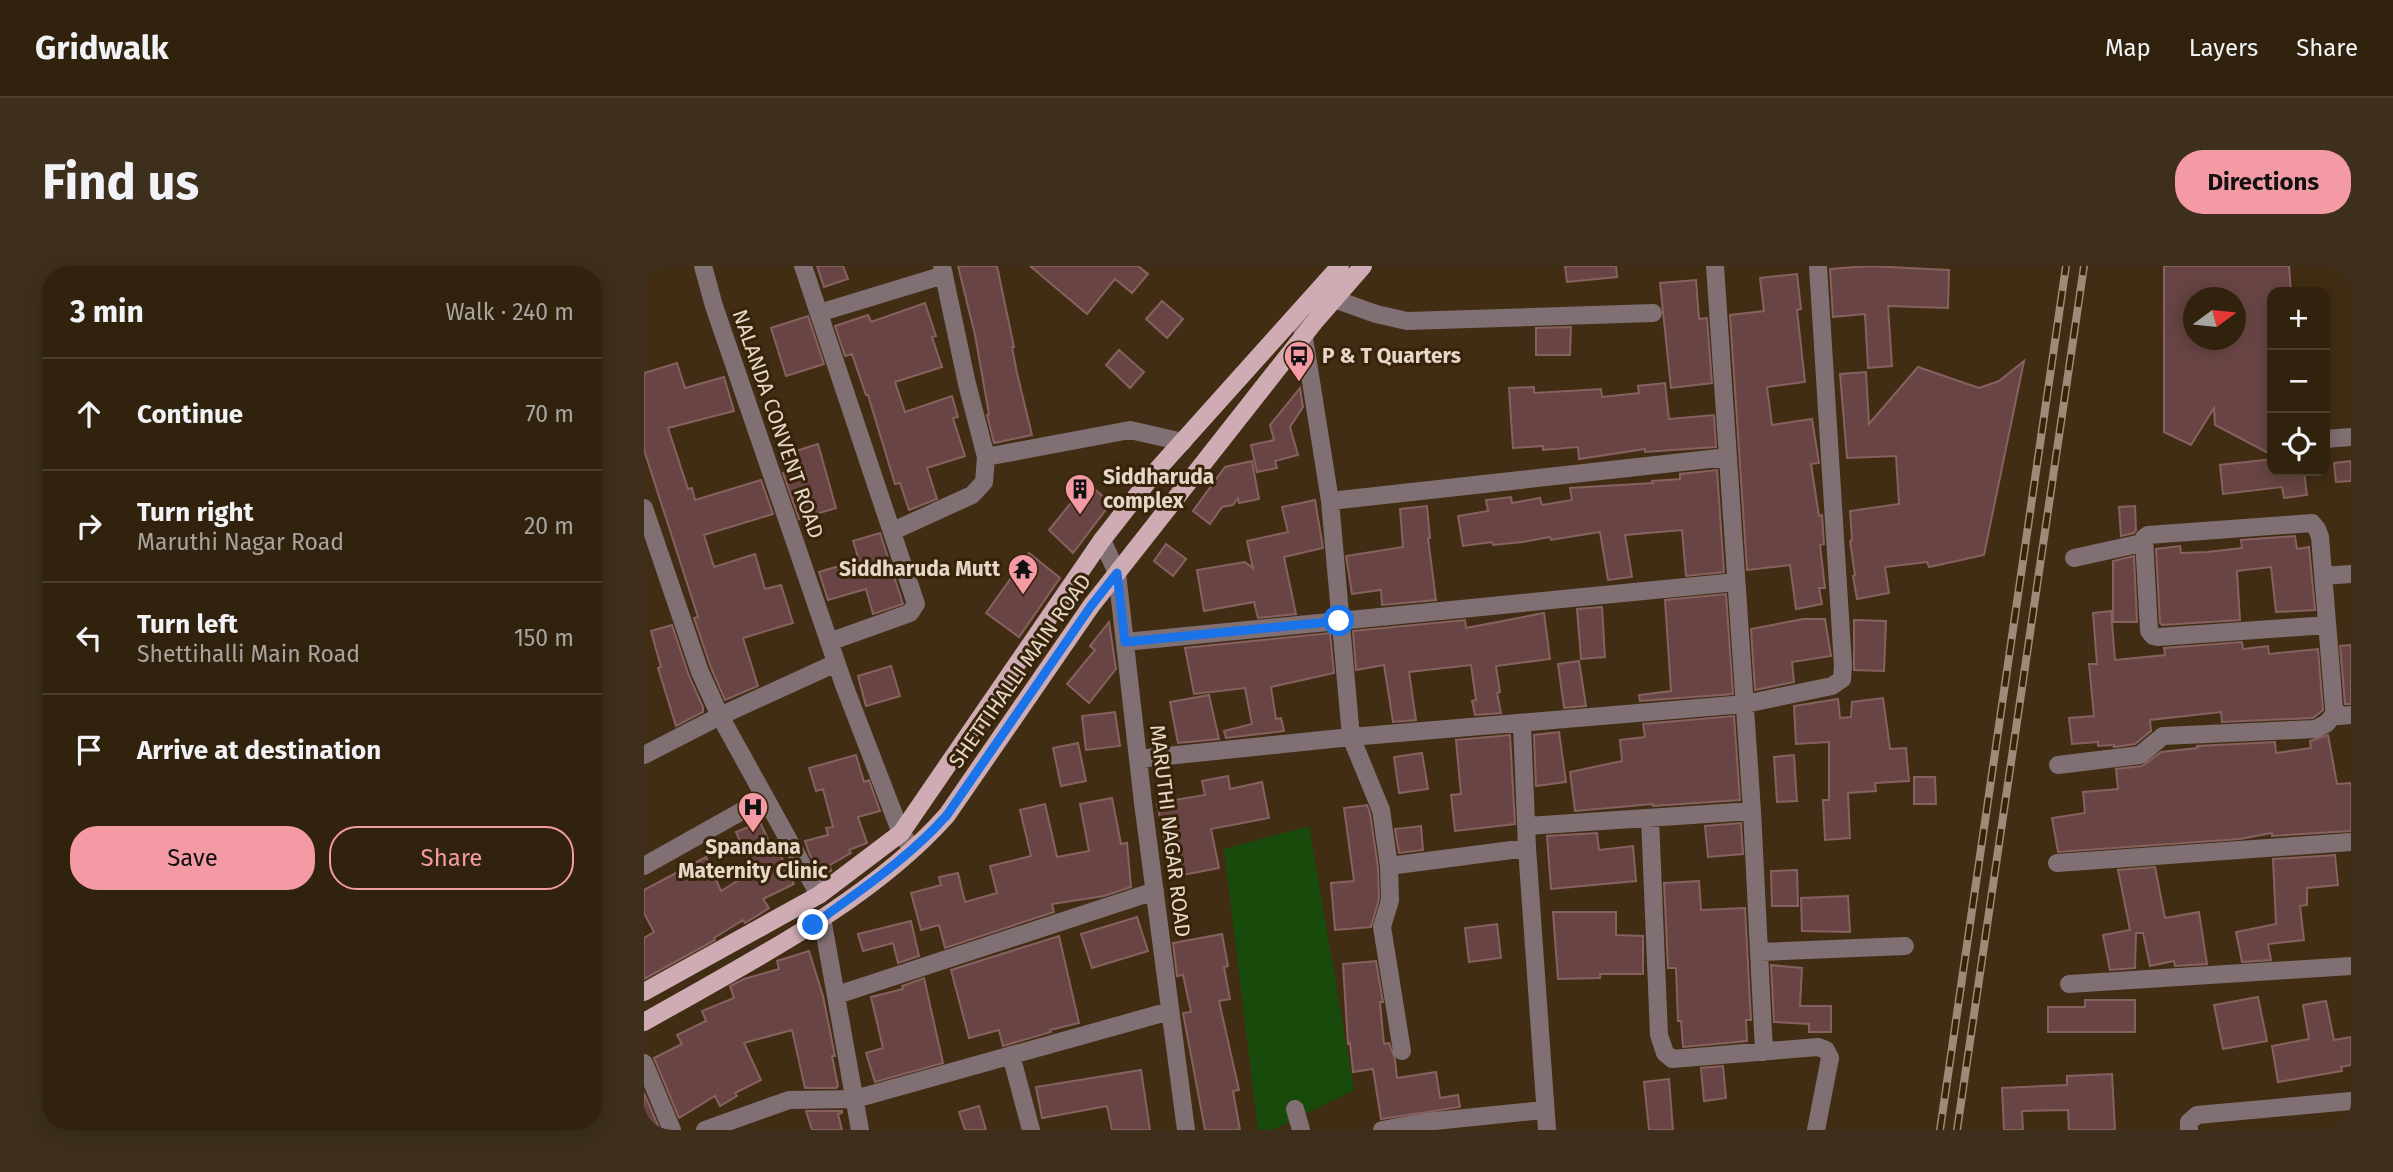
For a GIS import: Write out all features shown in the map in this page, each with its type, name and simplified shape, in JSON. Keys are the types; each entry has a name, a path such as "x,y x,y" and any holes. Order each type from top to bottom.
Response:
{"main road":[{"name":"SHETTIHALLI MAIN ROAD","path":"644,992 819,895 901,832 1102,540 1183,442 1340,266"},
{"name":"SHETTIHALLI MAIN ROAD","path":"644,1023 822,919 913,850 947,815 1091,606 1305,335 1363,266"}],"street":[{"name":"NALANDA CONVENT ROAD","path":"703,266 714,306 836,663 901,832 913,850"},
{"path":"803,266 916,604 910,613 829,642"},
{"path":"1714,266 1752,811 1764,1052"},
{"path":"1138,758 1745,704 1832,686 1842,679 1818,266"},
{"path":"819,313 943,271 986,457 984,482 972,495 893,531"},
{"path":"1334,299 1376,314 1408,321 1653,313"},
{"path":"1298,313 1305,335 1330,501 1351,737 1381,810 1389,866 1390,900 1382,928 1402,1051"},
{"path":"986,457 1130,430 1183,442"},
{"path":"2330,439 2351,437"},
{"path":"1330,501 1727,457"},
{"path":"644,508 647,527 719,716 819,895"},
{"path":"2058,765 2140,755 2163,736 2316,729 2343,714 2328,625 2320,537 2312,523 2148,535 2142,543 2149,631 2153,636 2328,625"},
{"name":"MARUTHI NAGAR ROAD","path":"1102,540 1117,573 1186,1130"},
{"path":"2074,558 2142,543"},
{"path":"2323,576 2351,574"},
{"path":"1125,642 1736,582"},
{"path":"644,755 719,716 836,663"},
{"path":"1522,724 1527,848 1547,1130"},
{"path":"644,866 765,798"},
{"path":"1527,826 1752,811"},
{"path":"1650,818 1661,1046 1672,1059 1818,1047 1826,1050 1830,1058 1816,1130"},
{"path":"2057,863 2351,842"},
{"path":"1389,866 1527,848"},
{"path":"837,995 1155,891"},
{"path":"822,919 860,1130"},
{"path":"1759,952 1905,946"},
{"path":"2069,984 2351,967"},
{"path":"705,1130 789,1100 855,1099 1170,1011"},
{"path":"1011,1055 1031,1130"},
{"path":"644,1063 672,1130"},
{"path":"2189,1130 2189,1122 2197,1115 2351,1101"},
{"path":"1295,1109 1301,1130"},
{"path":"1382,1130 1459,1124 1544,1110"}],"green space":[{"path":"1309,826 1354,1090 1273,1130 1258,1130 1224,849"}],"building":[{"path":"817,266 843,266 848,279 824,287"},
{"path":"958,266 997,266 1017,373 1032,435 994,443 975,335"},
{"path":"1030,266 1138,266 1148,274 1132,293 1115,279 1087,314"},
{"path":"1565,266 1616,266 1617,277 1567,282"},
{"path":"1869,266 1949,270 1948,308 1888,306 1892,366 1868,368 1865,314 1833,317 1830,269"},
{"path":"2164,266 2289,266 2291,287 2267,287 2267,452 2215,425 2214,408 2191,445 2164,432"},
{"path":"1797,274 1801,309 1797,310 1805,382 1767,387 1772,425 1812,419 1819,463 1811,464 1819,516 1822,515 1824,544 1820,545 1825,588 1819,588 1822,604 1796,609 1790,565 1747,570 1730,315 1764,311 1760,278"},
{"path":"1696,280 1699,319 1707,318 1712,383 1671,388 1660,283"},
{"path":"1162,301 1183,319 1167,338 1146,319"},
{"path":"925,303 936,336 932,337 942,367 895,382 905,412 952,396 958,417 953,418 965,456 927,468 937,499 909,510 900,483 895,484 868,395 852,354 845,356 835,326 868,315 871,322"},
{"path":"808,316 824,364 786,376 771,328"},
{"path":"1571,327 1570,355 1536,355 1536,328"},
{"path":"1119,350 1144,372 1130,388 1106,365"},
{"path":"2024,361 1984,555 1929,567 1927,562 1885,567 1889,593 1857,599 1850,541 1850,511 1899,504 1896,456 1847,458 1840,374 1866,372 1869,424 1918,367 1979,388 1999,381"},
{"path":"677,363 685,388 724,377 734,411 668,428 688,489 692,488 695,500 761,480 773,514 704,535 714,567 755,554 765,589 781,585 793,623 743,638 758,686 725,700 694,618 698,617 644,450 644,373"},
{"path":"1665,383 1669,419 1714,415 1716,447 1645,452 1645,449 1579,459 1578,447 1543,450 1543,446 1513,448 1509,388 1534,387 1534,393 1601,389 1602,397 1639,393 1638,386"},
{"path":"1300,388 1303,407 1290,427 1298,455 1275,461 1277,468 1257,472 1251,445 1274,440 1270,425"},
{"path":"818,444 836,508 799,519 783,473 788,471 783,455"},
{"path":"2267,460 2267,476 2305,476 2307,495 2284,498 2282,487 2223,494 2220,465"},
{"path":"1252,461 1259,499 1239,503 1238,498 1233,505 1222,507 1210,524 1193,511 1225,467"},
{"path":"2351,461 2351,481 2336,482 2334,463"},
{"path":"1717,470 1724,572 1686,576 1682,530 1625,535 1632,577 1608,580 1600,532 1551,540 1550,537 1523,542 1463,546 1458,516 1488,511 1486,500 1511,497 1512,503 1540,498 1542,505 1572,500 1570,488 1653,483 1652,481 1680,479 1680,474"},
{"name":"Siddharuda complex","path":"1087,483 1111,503 1073,553 1049,530"},
{"path":"1315,500 1323,548 1284,557 1296,614 1258,618 1254,602 1204,611 1197,570 1245,562 1253,568 1247,541 1288,532 1282,507"},
{"path":"1427,506 1436,600 1382,605 1381,590 1352,594 1346,556 1403,547 1400,509"},
{"path":"2135,506 2136,530 2121,536 2119,507"},
{"path":"880,533 903,604 873,614 866,589 828,600 819,572 859,560 853,541"},
{"path":"2295,536 2297,549 2309,547 2315,610 2276,612 2271,567 2237,571 2240,620 2160,623 2156,549 2180,546 2181,553 2207,552 2242,548 2241,540"},
{"path":"1166,544 1186,559 1173,576 1154,561"},
{"name":"Siddharuda Mutt","path":"1029,553 1060,578 1019,637 986,613"},
{"path":"2134,556 2137,622 2113,622 2113,561"},
{"path":"1726,594 1733,694 1640,701 1639,695 1671,691 1665,600"},
{"path":"1602,607 1605,657 1581,659 1577,609"},
{"path":"2111,611 2115,660 2165,655 2164,648 2242,642 2243,649 2268,646 2269,654 2318,649 2323,710 2313,718 2222,722 2221,712 2150,720 2151,731 2135,744 2114,747 2098,746 2098,742 2072,744 2069,718 2094,716 2089,664 2097,664 2093,613"},
{"path":"1544,613 1550,659 1496,666 1501,713 1475,715 1472,701 1476,700 1471,665 1409,672 1416,720 1393,722 1384,665 1356,670 1353,631 1465,620 1466,628"},
{"path":"1803,619 1825,619 1831,656 1792,662 1794,682 1755,690 1751,629"},
{"path":"1854,620 1886,621 1884,671 1854,670"},
{"path":"1109,622 1116,669 1089,703 1067,684 1095,650 1090,646"},
{"path":"672,625 689,676 703,707 703,712 676,726 658,668 661,667 651,631"},
{"path":"1330,633 1334,673 1271,687 1276,719 1281,718 1284,731 1226,738 1224,731 1252,724 1245,688 1194,694 1185,648"},
{"path":"2351,645 2351,704 2345,704 2340,646"},
{"path":"1579,661 1586,706 1564,708 1558,664"},
{"path":"891,666 900,696 866,706 858,676"},
{"path":"1209,695 1219,739 1178,743 1170,702"},
{"path":"1883,698 1890,749 1906,748 1909,781 1875,783 1876,791 1848,793 1850,838 1825,840 1823,800 1829,800 1829,742 1796,744 1794,706 1838,699 1840,718 1851,717 1852,702"},
{"path":"1115,712 1120,746 1086,750 1082,716"},
{"path":"1734,716 1740,800 1575,811 1570,772 1622,761 1620,740 1645,737 1643,724"},
{"path":"1559,732 1566,782 1536,786 1534,735"},
{"path":"1510,735 1515,824 1455,831 1451,795 1461,794 1456,740"},
{"path":"2328,735 2337,784 2351,783 2351,831 2272,836 2272,833 2240,839 2058,852 2052,818 2085,813 2083,792 2118,789 2116,769 2142,766 2161,752 2197,746 2275,742 2276,753 2311,748 2310,741"},
{"path":"1078,743 1086,781 1061,786 1053,748"},
{"path":"1422,753 1428,789 1399,793 1394,757"},
{"path":"856,755 864,782 869,780 880,811 858,817 867,843 849,850 851,853 830,865 831,871 820,874 805,841 828,835 826,828 833,827 823,789 816,791 809,768"},
{"path":"1794,755 1797,801 1777,802 1774,757"},
{"path":"1228,776 1230,789 1262,782 1269,818 1211,829 1219,868 1172,877 1157,803 1205,795 1202,781"},
{"path":"1914,777 1935,777 1936,804 1914,804"},
{"path":"1112,798 1121,844 1127,843 1131,887 1104,896 1052,904 1054,912 945,948 939,925 921,930 911,893 941,885 939,877 958,873 965,902 997,893 990,866 1031,856 1020,810 1045,804 1057,857 1089,851 1080,804"},
{"path":"1367,805 1378,867 1379,899 1371,927 1335,930 1331,883 1354,881 1344,808"},
{"path":"760,822 776,856 780,854 794,884 763,899 769,908 755,917 745,923 743,920 714,938 715,940 644,979 644,938 654,932 644,913 644,890 706,857 721,891 753,871 736,832"},
{"path":"1741,823 1743,854 1708,857 1705,826"},
{"path":"1421,826 1423,850 1399,853 1395,829"},
{"path":"1597,833 1599,850 1633,846 1636,881 1551,889 1547,836"},
{"path":"2335,855 2338,885 2307,888 2307,905 2300,906 2304,940 2268,944 2271,960 2242,962 2236,932 2276,924 2273,859"},
{"path":"2155,867 2165,918 2199,912 2207,964 2175,966 2174,961 2150,966 2143,933 2136,933 2135,968 2110,970 2103,935 2130,930 2118,870"},
{"path":"1797,870 1798,906 1772,906 1771,871"},
{"path":"1699,881 1701,910 1745,908 1751,1020 1746,1020 1747,1041 1683,1047 1681,1021 1678,1021 1676,968 1668,968 1664,883"},
{"path":"1848,896 1850,932 1802,931 1801,898"},
{"path":"1553,912 1616,912 1616,935 1643,936 1643,974 1600,974 1600,978 1558,979"},
{"path":"1137,917 1148,951 1092,968 1081,934"},
{"path":"911,921 919,956 898,963 893,943 863,951 858,934"},
{"path":"1497,924 1501,958 1469,962 1465,928"},
{"path":"1222,934 1230,999 1219,1001 1239,1090 1233,1091 1240,1130 1205,1130 1183,1013 1191,1012 1183,975 1177,976 1173,943"},
{"path":"1059,936 1079,1023 1003,1046 999,1030 969,1038 951,970"},
{"path":"809,951 823,996 838,1086 805,1088 792,1030 744,1043 761,1080 735,1093 737,1096 720,1106 715,1096 679,1118 654,1058 682,1044 677,1035 706,1021 702,1011 734,998 730,986 779,969 777,961"},
{"path":"1376,961 1383,1002 1380,1002 1384,1044 1389,1043 1395,1059 1397,1078 1436,1072 1440,1098 1458,1095 1460,1107 1381,1119 1373,1069 1353,1072 1350,1043 1348,1044 1343,964"},
{"path":"1771,965 1802,968 1800,1006 1831,1006 1831,1032 1809,1032 1809,1024 1774,1022"},
{"path":"924,978 943,1063 875,1082 866,1053 883,1048 871,997 903,989 902,986"},
{"path":"2258,997 2267,1041 2223,1049 2214,1005"},
{"path":"2085,1000 2135,1000 2135,1032 2048,1032 2048,1007 2085,1007"},
{"path":"2326,1001 2334,1040 2351,1037 2351,1065 2341,1067 2342,1071 2278,1082 2272,1046 2309,1039 2303,1005"},
{"path":"1723,1066 1726,1098 1704,1101 1701,1068"},
{"path":"1141,1070 1150,1130 1112,1130 1107,1106 1042,1118 1036,1087"},
{"path":"2112,1074 2115,1130 2069,1130 2068,1110 2022,1111 2023,1130 2004,1130 2002,1088 2067,1085 2067,1076"},
{"path":"1669,1079 1673,1130 1649,1130 1644,1082"},
{"path":"644,1093 660,1130 644,1130"},
{"path":"979,1106 986,1130 965,1130 959,1112"},
{"path":"806,1111 842,1111 838,1114 842,1130 812,1130"}],"railway":[{"path":"1940,1130 2066,266"},
{"path":"1957,1130 2084,266"}],"place":[{"name":"P & T Quarters","path":"1299,383"},
{"name":"Siddharuda complex","path":"1080,516"},
{"name":"Siddharuda Mutt","path":"1023,596"},
{"name":"Spandana Maternity Clinic","path":"753,834"}],"route":[{"path":"813,925 903,859 927,838 947,815 1091,606 1117,573 1125,642 1339,621"}]}
